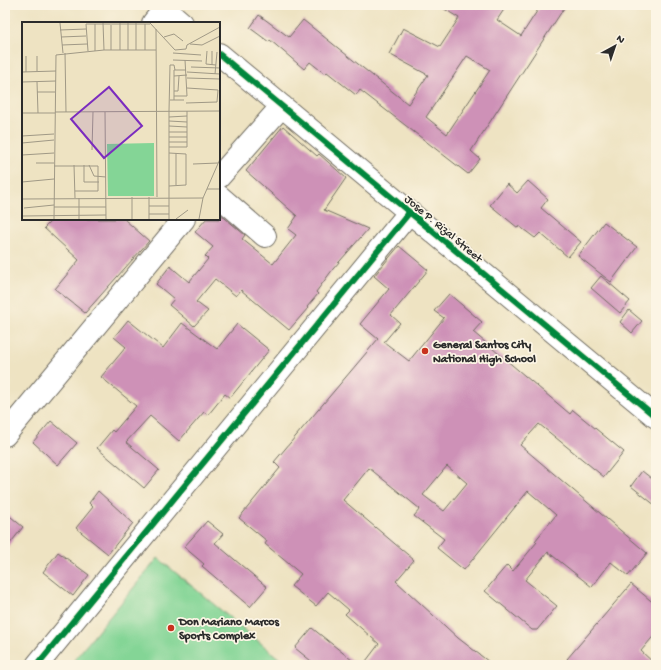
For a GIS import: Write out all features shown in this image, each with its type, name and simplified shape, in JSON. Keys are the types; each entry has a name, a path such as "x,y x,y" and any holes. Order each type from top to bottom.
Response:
{"street":[{"path":"160,12 180,22"},
{"name":"Jose P. Rizal Street","path":"220,55 656,417"},
{"path":"220,176 282,106"},
{"path":"220,197 265,236"},
{"path":"37,665 409,213"},
{"path":"5,435 183,220"}],"green space":[{"name":"Don Mariano Marcos Sports Complex","path":"158,558 287,665 70,665"}],"building":[{"path":"438,5 507,5 497,20 521,36 541,5 566,5 471,151 480,159 468,174 360,90 356,95 327,72 325,74 310,62 304,69 270,40 269,42 250,28 259,15 289,37 303,20 408,104 428,75 389,54 403,28 440,47 459,18","holes":["467,56 490,70 447,134 426,117"]},
{"path":"283,126 317,156 319,154 346,178 324,210 368,229 333,269 316,292 318,294 307,307 308,308 289,330 241,290 236,296 215,279 196,302 208,311 194,326 169,305 174,299 156,284 170,266 189,282 208,259 205,256 213,247 195,232 205,220 220,220 220,214 245,235 242,239 273,264 296,235 288,229 297,216 246,171"},
{"path":"528,181 548,199 541,208 581,242 568,257 540,233 535,238 519,226 518,228 490,205 507,184 517,193"},
{"path":"52,220 125,220 149,241 85,313 55,289 79,260 44,228"},
{"path":"604,222 637,247 611,282 578,256"},
{"path":"399,246 428,270 391,315 400,323 384,342 409,361 444,318 434,311 449,294 482,322 473,332 570,414 573,410 624,452 604,477 539,424 520,445 647,553 628,576 611,562 592,587 548,552 525,580 557,606 537,630 532,630 485,591 507,565 513,571 537,542 535,541 556,515 528,491 464,570 437,548 444,539 414,516 420,509 369,468 343,500 414,560 396,581 458,638 493,665 363,665 379,644 345,614 349,610 328,592 316,606 291,586 301,574 265,544 267,541 239,518 280,468 274,462 378,339 360,324 389,289 374,276","holes":["447,466 467,483 444,511 423,495"]},
{"path":"601,276 630,301 620,313 591,288"},
{"path":"629,310 642,321 632,333 620,322"},
{"path":"128,320 163,348 182,323 217,349 237,324 269,350 230,398 225,394 208,415 204,412 179,441 150,416 126,442 159,470 144,488 97,448 112,430 114,432 136,406 101,377 126,347 114,337"},
{"path":"51,421 77,443 58,465 33,442"},
{"path":"642,471 656,482 656,506 631,486"},
{"path":"98,491 133,523 108,554 76,528 93,507 89,503"},
{"path":"5,512 23,527 5,550"},
{"path":"207,521 223,534 215,543 267,587 250,607 202,566 204,564 184,547"},
{"path":"58,552 89,575 73,596 43,572"},
{"path":"631,584 656,605 656,633 641,651 656,665 574,665 567,659"},
{"path":"312,628 358,665 316,665 295,648"}],"cycle path":[{"path":"220,55 656,417"},
{"path":"37,665 409,213"}],"place":[{"name":"General Santos City National High School","path":"425,351"},
{"name":"Don Mariano Marcos Sports Complex","path":"171,628"}]}
